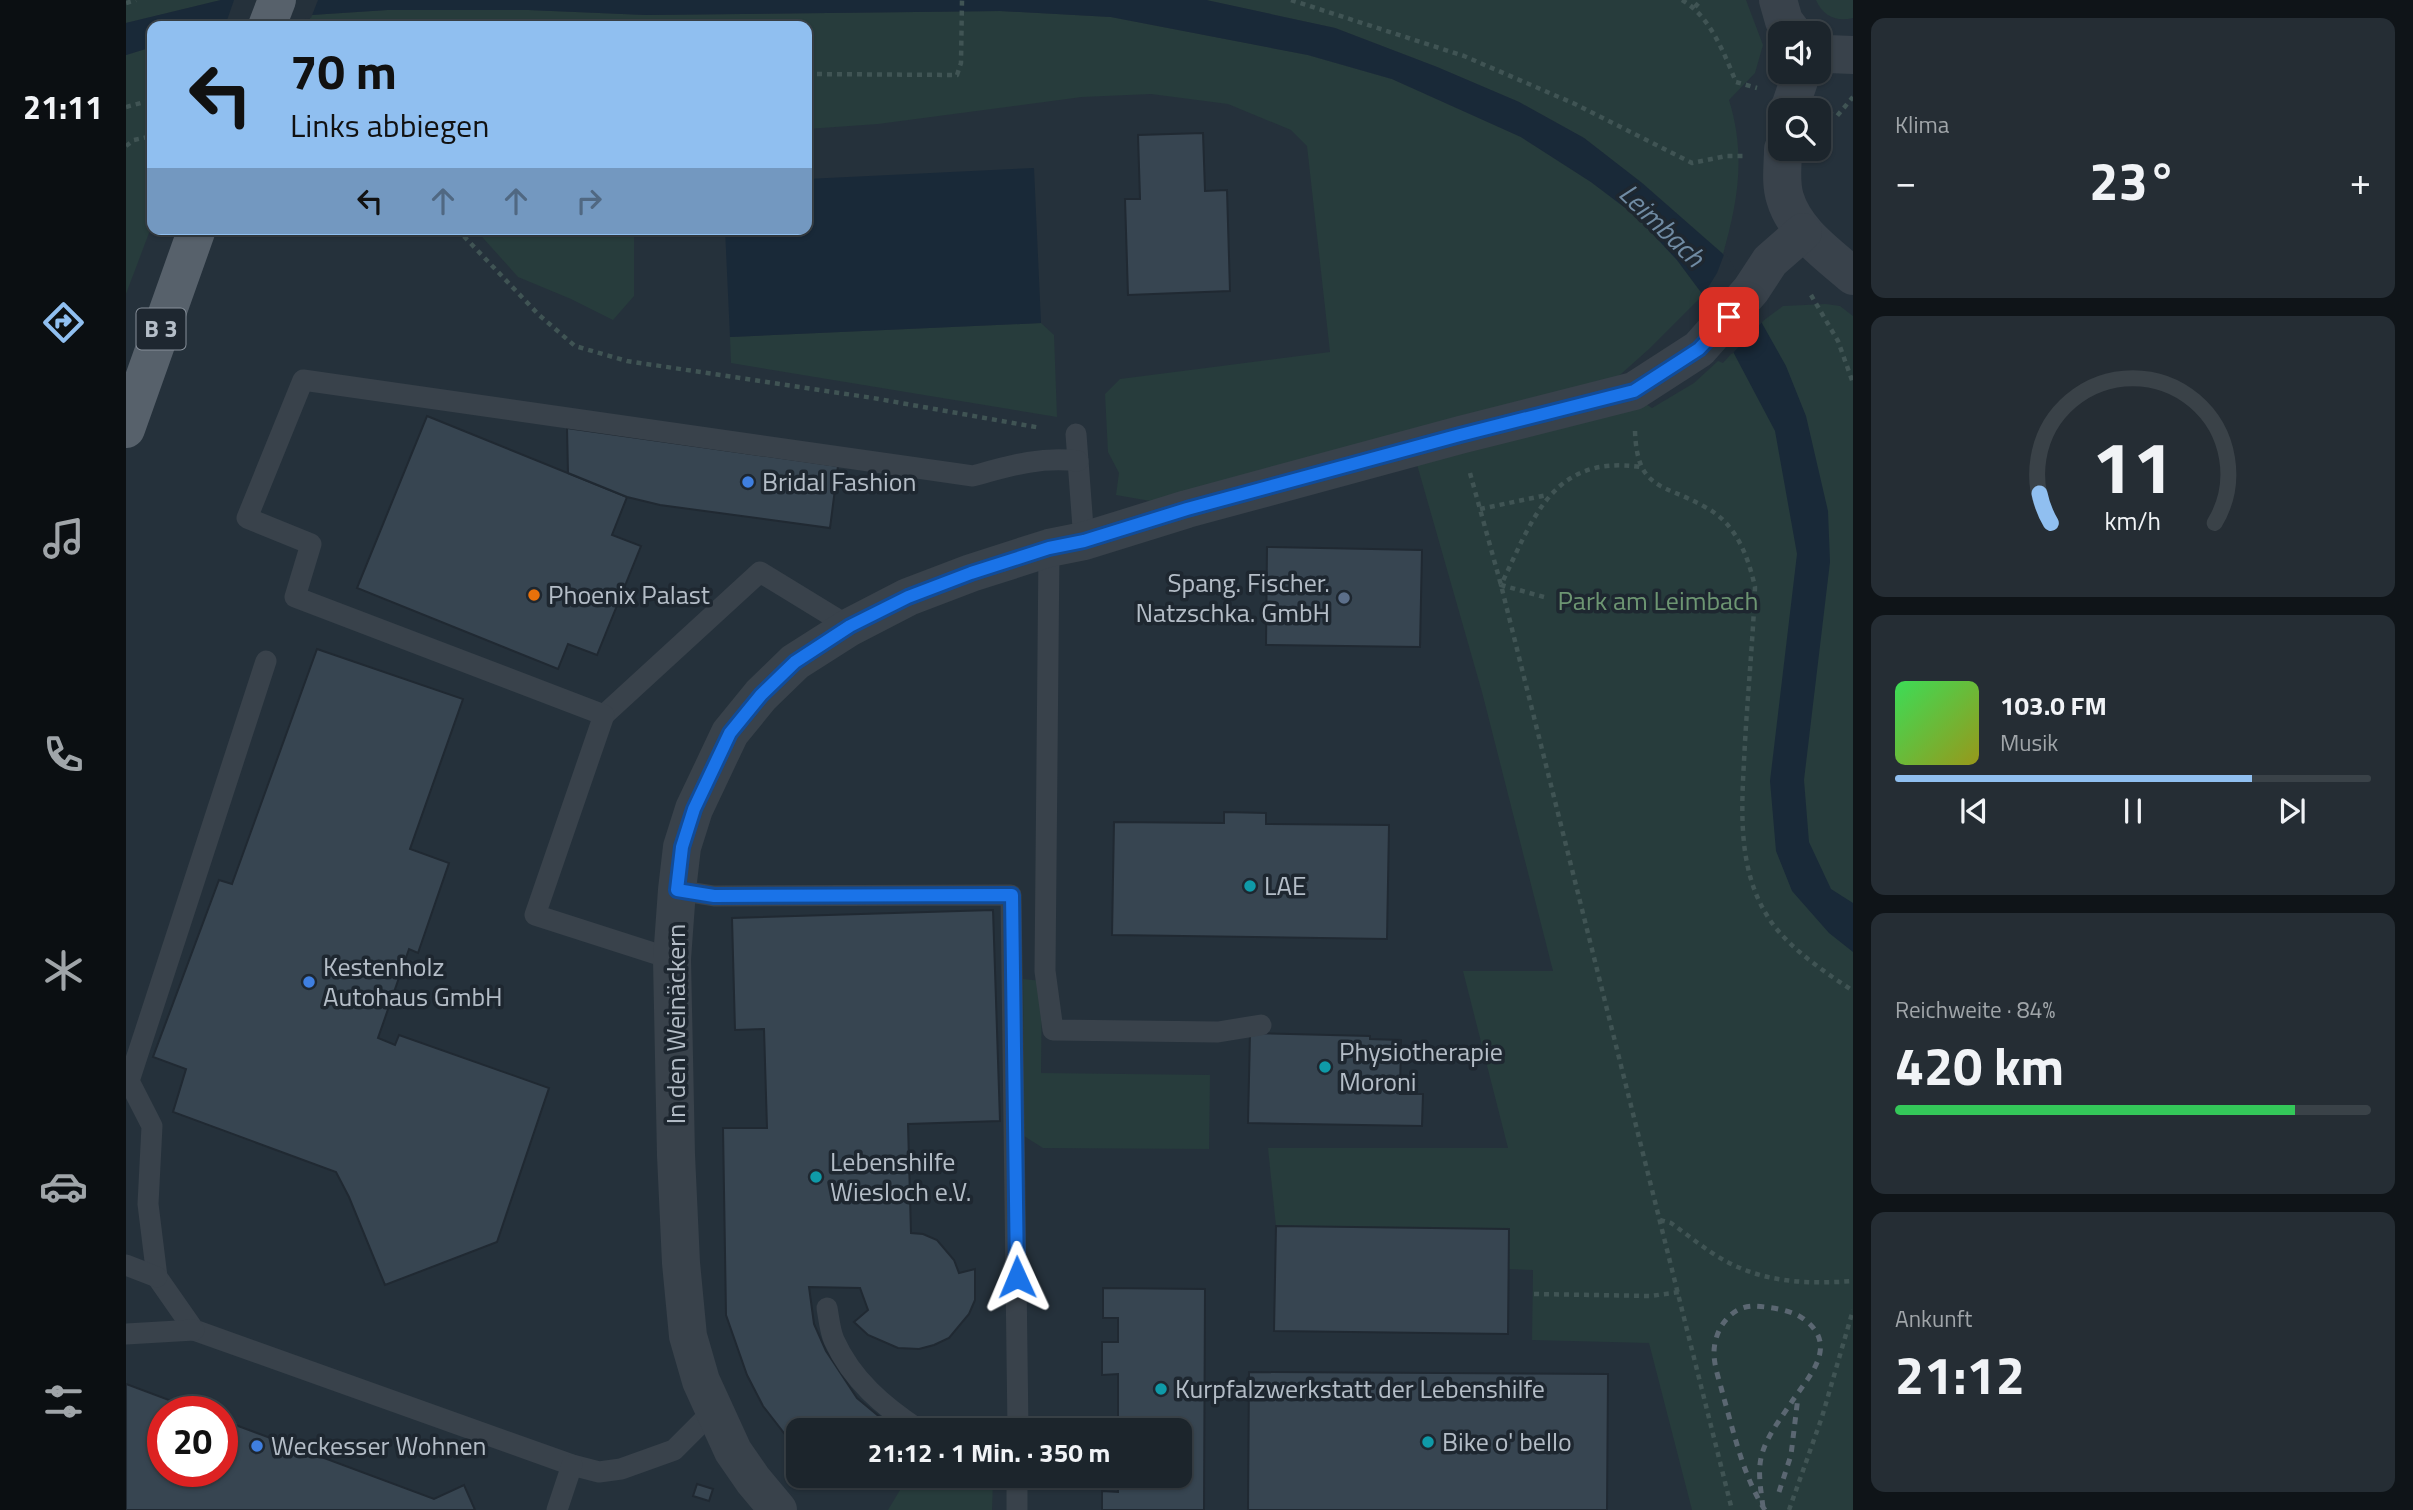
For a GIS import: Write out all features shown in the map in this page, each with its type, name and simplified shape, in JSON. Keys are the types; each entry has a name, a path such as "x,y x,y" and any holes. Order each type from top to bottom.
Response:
{"main road":[{"path":"269,21 276,0"},
{"name":"B 3","path":"126,429 195,235"}],"street":[{"path":"1778,0 1784,21"},
{"path":"1831,53 1853,55"},
{"path":"1782,161 1784,197 1790,211 1803,232 1853,276"},
{"name":"In den Weinäckern","path":"778,1510 733,1451 701,1381 688,1336 681,1263 676,1155 673,959 677,890 682,847 694,809 730,733 761,695 795,662 850,626 908,597 971,573 1200,506 1634,391 1699,349 1751,290 1770,261 1803,232"}],"lane":[{"path":"604,715 295,597 311,544 247,518 303,380 973,476 1024,461 1078,461"},
{"path":"1076,435 1078,461 1067,544 1045,971 1053,1030 1218,1032 1261,1025"},
{"path":"673,959 535,915 604,715 761,572 850,626"},
{"path":"194,1330 157,1277 148,1204 152,1126 129,1081 266,661"},
{"path":"677,890 714,896 1012,895 1018,1418"},
{"path":"126,1265 157,1277"},
{"path":"827,1308 833,1338 850,1369 884,1407 901,1418"},
{"path":"126,1334 194,1330 572,1465 599,1472 621,1469 674,1450 713,1411"},
{"path":"556,1510 572,1465"},
{"path":"1017,1488 1017,1510"}],"path":[{"path":"126,3 136,0"},
{"path":"812,74 957,75 961,63 962,0"},
{"path":"1291,0 1464,56 1575,104 1692,163 1726,156 1768,153"},
{"path":"1682,0 1695,7 1722,47 1736,82 1794,94"},
{"path":"1695,7 1701,0"},
{"path":"126,107 147,101"},
{"path":"126,146 134,140 147,137"},
{"path":"463,235 538,315 575,346 627,361 873,398 1076,435"},
{"path":"1838,341 1853,383"},
{"path":"1732,1510 1480,509 1548,495 1588,469 1625,465 1641,467 1653,483 1706,507 1723,520 1737,537 1748,557 1755,587 1742,804 1746,859 1761,905 1775,926 1801,954 1853,991"},
{"path":"1501,585 1548,495"},
{"path":"1501,585 1544,597"},
{"path":"1659,1219 1671,1223 1708,1249 1748,1270 1794,1281 1853,1281"},
{"path":"1534,1294 1651,1296 1679,1292"},
{"path":"1789,1510 1822,1417 1853,1310"}],"green space":[{"path":"126,0 221,0 126,23"},
{"path":"1206,0 1746,0 1763,45 1755,73 1729,100 1739,159 1733,215 1723,254 1642,183 1584,138 1519,102 1335,28"},
{"path":"1816,0 1853,0 1853,18 1831,16 1822,10"},
{"name":"Park am Leimbach","path":"387,10 529,10 646,15 1000,11 1111,17 1308,55 1392,79 1521,137 1591,182 1636,216 1677,260 1703,295 1612,382 1652,408 1694,383 1718,361 1723,363 1756,326 1783,306 1840,306 1853,316 1853,1510 1692,1510 1649,1343 1532,1340 1533,1270 1509,1269 1509,1229 1276,1226 1268,1148 1508,1148 1463,971 1553,971 1482,692 1408,433 1156,502 1116,495 1119,473 1108,452 1105,394 1120,379 1330,352 1307,146 1291,130 1228,104 1151,94 1082,97 878,124 812,129 812,21 309,21 311,15"},
{"path":"147,49 148,235 126,294 126,55"},
{"path":"480,235 634,235 634,296 613,320 518,277"},
{"path":"1041,323 1054,335 1057,417 731,363 730,337"},
{"path":"1023,979 1042,981 1041,1073 1210,1075 1209,1149 1043,1148 1024,1136"},
{"path":"901,1488 993,1488 992,1510 888,1510"}],"water":[{"name":"Leimbach","path":"221,0 1206,0 1335,28 1519,102 1584,138 1642,183 1723,254 1786,366 1806,416 1828,511 1830,562 1804,780 1809,842 1831,889 1853,903 1853,952 1829,933 1792,891 1776,851 1770,781 1797,554 1775,431 1703,295 1677,260 1636,216 1591,182 1521,137 1392,79 1308,55 1111,17 1000,11 646,15 529,10 387,10 311,15 278,21 147,21 147,49 126,55 126,23"},
{"path":"1034,168 1041,323 730,337 725,235 812,235 812,179"}],"pier":[{"path":"234,0 318,0 311,18 295,21 227,21"},
{"path":"1725,252 1765,319 1732,354 1701,299 1717,273"}],"building":[{"path":"1203,133 1205,191 1227,190 1230,291 1128,295 1125,199 1140,199 1138,135"},
{"path":"427,416 627,497 612,535 641,546 597,655 568,644 558,669 357,588"},
{"path":"567,428 838,466 830,528 660,505 627,497 568,473"},
{"name":"Spang. Fischer. Natzschka. GmbH","path":"1267,547 1422,550 1420,647 1266,645"},
{"path":"317,649 463,699 410,849 449,863 418,953 409,949 378,1038 395,1045 399,1035 549,1088 497,1242 385,1285 336,1172 173,1112 186,1069 153,1057 219,880 232,884"},
{"name":"LAE","path":"1224,812 1266,813 1266,824 1389,825 1387,939 1112,935 1114,822 1224,823"},
{"name":"Lebenshilfe Wiesloch e.V.","path":"993,910 1000,1121 908,1124 911,1233 923,1234 937,1240 954,1260 959,1273 975,1269 975,1300 969,1314 949,1338 919,1349 898,1348 868,1335 854,1322 868,1310 860,1288 809,1287 814,1324 826,1351 857,1398 881,1418 786,1418 786,1436 763,1406 747,1375 726,1315 723,1128 767,1128 764,1029 735,1030 732,918"},
{"name":"Physiotherapie Moroni","path":"1250,1033 1370,1036 1370,1039 1401,1040 1400,1094 1423,1094 1422,1126 1248,1123"},
{"path":"1276,1226 1509,1229 1508,1334 1274,1331"},
{"name":"Kurpfalzwerkstatt der Lebenshilfe","path":"1103,1288 1205,1289 1204,1510 1102,1510 1102,1491 1118,1492 1118,1488 1192,1488 1192,1418 1118,1418 1118,1374 1102,1375 1102,1342 1118,1342 1118,1318 1103,1318"},
{"name":"Bike o' bello","path":"1249,1372 1608,1374 1607,1510 1248,1510"},
{"name":"Weckesser Wohnen","path":"126,1384 158,1396 147,1396 147,1487 238,1487 238,1426 434,1499 464,1485 475,1510 126,1510"},
{"path":"697,1484 713,1489 709,1501 693,1496"}],"railway":[{"path":"1763,1507 1762,1501 1760,1487 1760,1474 1764,1447 1812,1373 1820,1352 1820,1341 1815,1330 1800,1317 1781,1310 1754,1306 1738,1310 1725,1321 1717,1336 1714,1358 1740,1454 1757,1497 1765,1510"},
{"path":"1779,1492 1791,1455 1798,1397"}],"place":[{"name":"Bridal Fashion","path":"748,482"},
{"name":"Phoenix Palast","path":"534,595"},
{"name":"Spang. Fischer. Natzschka. GmbH","path":"1344,598"},
{"name":"LAE","path":"1250,886"},
{"name":"Kestenholz Autohaus GmbH","path":"309,982"},
{"name":"Physiotherapie Moroni","path":"1325,1067"},
{"name":"Lebenshilfe Wiesloch e.V.","path":"816,1177"},
{"name":"Kurpfalzwerkstatt der Lebenshilfe","path":"1161,1389"},
{"name":"Bike o' bello","path":"1428,1442"},
{"name":"Weckesser Wohnen","path":"257,1446"}],"route":[{"path":"1017,1277 1012,895 714,896 677,890 682,847 694,809 730,733 761,695 795,662 850,626 908,597 1049,548 1084,541 1187,509 1460,435 1634,391 1699,349 1729,317"}]}
